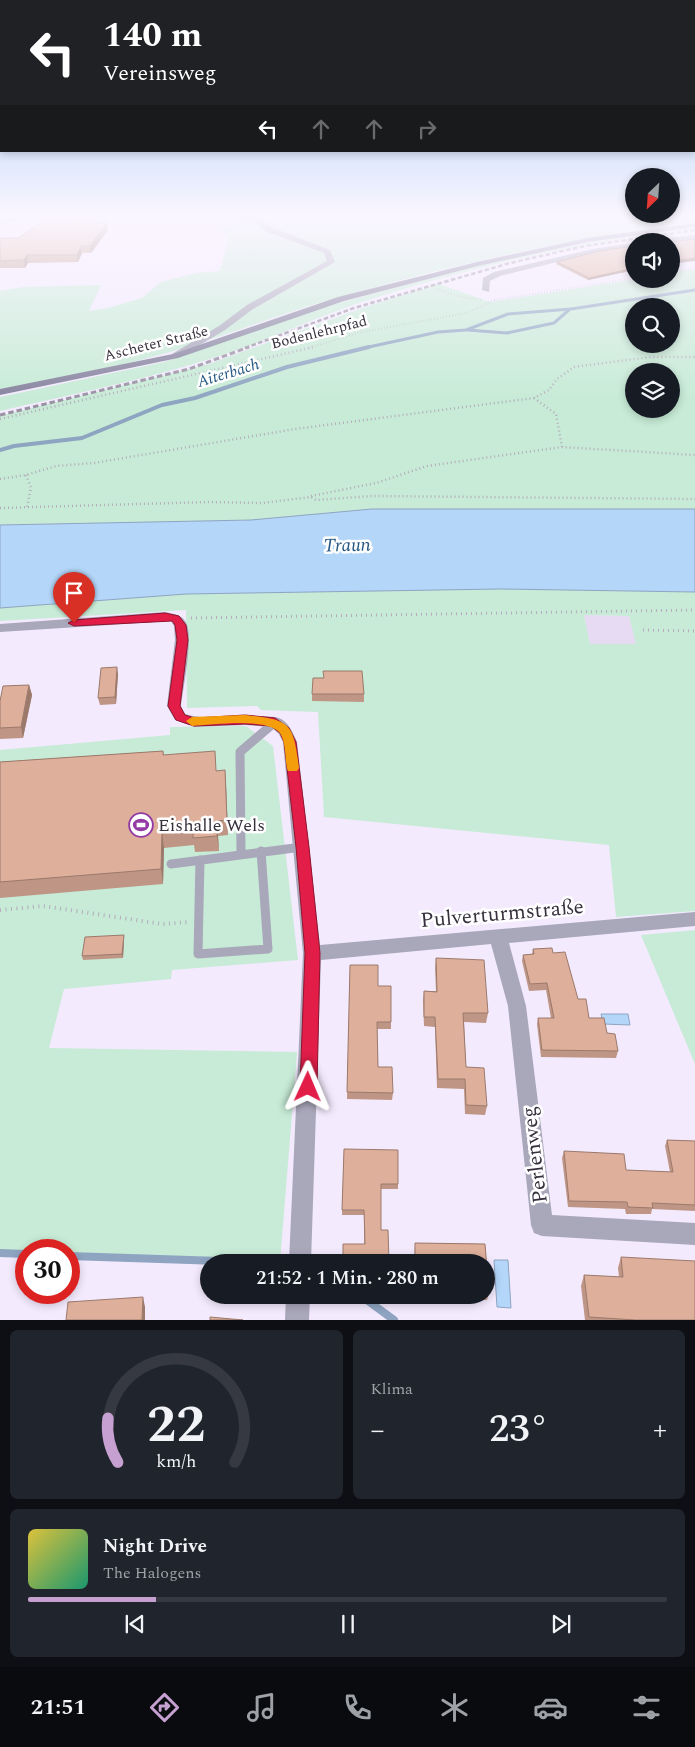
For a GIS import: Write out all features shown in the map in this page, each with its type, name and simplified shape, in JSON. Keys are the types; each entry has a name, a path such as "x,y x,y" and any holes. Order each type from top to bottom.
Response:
{"main road":[{"name":"Ascheter Straße","path":"0,392 175,356 341,299 424,278"}],"street":[{"path":"175,356 222,328 250,307 303,278"},
{"path":"486,290 486,280 490,278"},
{"path":"0,628 165,616 175,618 181,625 182,640 174,706 180,718 194,722 245,720 275,722 285,731 290,742 312,953 300,1254"},
{"name":"Pulverturmstraße","path":"312,953 695,918"},
{"name":"Perlenweg","path":"498,936 517,1006 542,1225 695,1234"},
{"path":"297,1320 298,1304"}],"lane":[{"path":"241,854 240,752 275,722"},
{"path":"171,864 302,847"},
{"path":"200,860 198,954 268,949 261,851"}],"path":[{"path":"437,289 458,296 496,300 625,279"},
{"name":"Bodenlehrpfad","path":"0,419 312,347 346,336 458,314 482,308 496,300"},
{"path":"0,479 26,475 56,466 94,463 295,429 534,398 549,390 557,379 574,367 651,357 695,357"},
{"path":"534,398 556,414 562,447"},
{"path":"0,508 209,502 262,503 311,496 376,483 427,466 562,447 695,455"},
{"path":"26,475 31,488 27,507"},
{"path":"311,496 316,500 372,496 695,499"},
{"path":"175,618 694,610"},
{"path":"643,630 695,631"},
{"path":"0,910 43,906 162,924 199,921"}],"shaded area":[{"path":"584,615 629,616 637,645 590,644"}],"green space":[{"path":"178,278 412,278 318,303 197,344 148,358 0,390 0,291 23,287 101,285 89,311 108,308 142,298 161,282"},
{"path":"434,278 444,278 350,306 216,357 135,380 0,411 0,397 164,362 331,305"},
{"path":"680,278 695,278 695,509 372,509 251,520 0,525 0,416 209,364 368,306 439,284 490,302 625,281 625,288 680,288"},
{"path":"501,589 695,592 695,911 616,917 609,845 324,817 318,712 261,710 257,706 187,708 186,610 0,621 0,608 186,594","holes":["584,615 629,616 636,644 590,644"]},
{"path":"246,726 273,746 298,960 172,970 171,979 64,989 49,1048 297,1052 281,1254 200,1254 200,1260 80,1256 80,1239 15,1239 15,1254 0,1253 0,750 170,735 170,727"},
{"path":"695,930 695,1064 641,935"}],"water":[{"name":"Traun","path":"372,509 695,509 695,592 501,589 186,594 0,608 0,525 251,520"},
{"path":"601,1014 628,1014 630,1025 603,1024"},
{"path":"495,1260 508,1260 511,1308 497,1307"}],"building":[{"path":"117,667 115,697 98,698 101,668"},
{"path":"323,671 362,671 364,694 312,694 313,678 324,678"},
{"path":"29,685 21,727 0,728 0,701 3,686"},
{"name":"Eishalle Wels","path":"163,751 163,755 215,751 216,771 225,770 227,820 217,821 217,836 193,838 193,831 162,833 161,869 0,882 0,762"},
{"path":"124,935 122,954 82,956 85,937"},
{"path":"552,948 553,953 565,952 578,999 586,999 589,1018 604,1018 607,1033 615,1034 618,1051 542,1050 538,1018 554,1018 547,983 530,984 523,955 534,954 533,949"},
{"path":"436,958 484,960 488,1013 463,1013 466,1067 484,1068 487,1106 466,1105 465,1079 438,1079 435,1017 424,1017 424,991 437,992"},
{"path":"350,965 378,965 378,986 391,986 391,1022 377,1022 378,1067 392,1067 393,1093 347,1092"},
{"path":"667,1140 695,1141 695,1205 652,1203 653,1208 628,1207 627,1202 569,1201 564,1151 624,1154 626,1170 673,1172"},
{"path":"344,1149 398,1150 398,1184 381,1184 381,1230 388,1230 389,1254 343,1254 343,1244 365,1244 364,1210 342,1210"},
{"path":"415,1243 485,1244 486,1254 415,1254"},
{"path":"621,1257 695,1261 695,1320 636,1320 589,1317 584,1275 623,1277"},
{"path":"143,1297 142,1320 66,1320 68,1304 80,1304 80,1301"},
{"path":"210,1317 243,1320 210,1320"}],"waterway":[{"name":"Aiterbach","path":"570,309 695,290"},
{"name":"Aiterbach","path":"364,348 438,332 466,330 508,314 570,309"},
{"name":"Aiterbach","path":"468,330 507,333 554,323 570,309"},
{"name":"Aiterbach","path":"0,450 14,446 82,438 162,405 195,398 287,367 369,347"},
{"path":"0,1253 15,1254"},
{"path":"80,1256 200,1260"},
{"path":"372,1304 394,1320"}],"railway":[{"path":"245,348 354,308 459,278"},
{"path":"0,415 189,369 249,347"}],"slow traffic":[{"path":"192,721 245,720 275,722 285,731 290,742 293,768"}],"place":[{"name":"Eishalle Wels","path":"141,825"}],"route":[{"path":"74,623 165,616 175,618 181,625 182,640 174,706 180,718 194,722 245,720 275,722 285,731 290,742 312,953 308,1087"}]}
